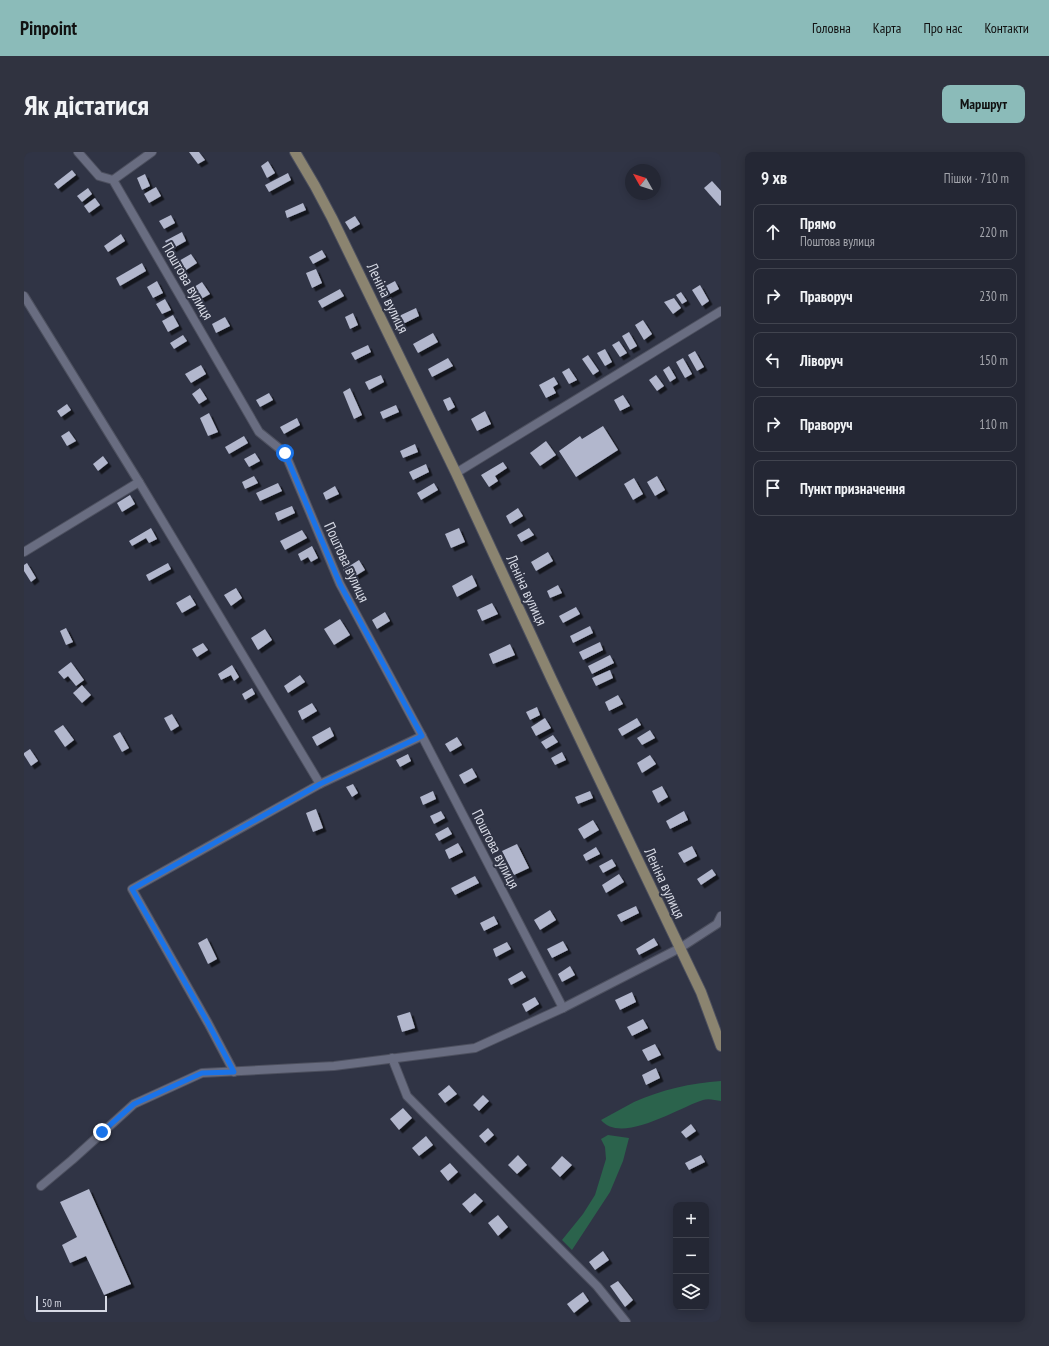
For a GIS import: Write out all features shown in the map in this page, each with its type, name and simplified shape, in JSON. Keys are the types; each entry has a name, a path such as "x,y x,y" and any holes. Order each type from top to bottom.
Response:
{"street":[{"path":"78,152 99,176 113,180 152,152"},
{"name":"Леніна вулиця","path":"295,152 332,218 456,473 552,680 701,992 721,1046"},
{"name":"Поштова вулиця","path":"113,180 259,432 285,453 340,584 422,736 563,1008"},
{"path":"24,296 139,482 320,784"},
{"path":"456,473 721,311"},
{"path":"24,552 139,482"},
{"path":"234,1072 132,889 320,784 422,736"},
{"path":"41,1186 134,1104 202,1073 334,1066 475,1048 563,1008 680,948 717,924 721,916"},
{"path":"392,1058 407,1096 597,1286 626,1322"}],"green space":[{"path":"721,1081 721,1101 705,1099 636,1127 610,1127 601,1120 634,1102 655,1094 687,1085"},
{"path":"608,1135 629,1138 623,1161 610,1192 572,1250 562,1240 583,1214 595,1195 606,1159 605,1147 601,1139"}],"building":[{"path":"189,152 199,152 205,160 198,164"},
{"path":"268,161 275,173 267,178 261,166"},
{"path":"72,170 76,175 58,189 54,184"},
{"path":"288,173 291,180 269,192 265,185"},
{"path":"145,174 150,186 142,190 137,178"},
{"path":"712,181 721,191 720,206 704,188"},
{"path":"156,187 161,196 149,203 144,194"},
{"path":"88,188 92,194 82,202 77,196"},
{"path":"95,198 100,205 89,213 84,206"},
{"path":"303,203 306,210 287,218 285,211"},
{"path":"171,215 175,223 164,229 159,221"},
{"path":"355,216 360,224 350,230 345,222"},
{"path":"182,232 186,241 170,250 165,241"},
{"path":"121,234 125,241 108,252 104,246"},
{"path":"322,250 326,257 313,264 309,257"},
{"path":"191,254 197,263 183,272 177,262"},
{"path":"142,263 146,271 120,286 116,278"},
{"path":"316,269 322,283 312,288 306,273"},
{"path":"157,281 163,293 153,298 147,287"},
{"path":"395,281 399,289 384,297 380,289"},
{"path":"202,282 210,294 201,299 194,287"},
{"path":"700,285 709,301 702,306 692,290"},
{"path":"340,289 344,296 322,308 318,301"},
{"path":"681,292 687,301 682,304 676,295"},
{"path":"674,298 681,308 673,314 664,302"},
{"path":"165,299 171,310 162,314 156,304"},
{"path":"416,308 419,316 403,324 399,316"},
{"path":"353,313 358,325 350,329 345,317"},
{"path":"173,315 179,326 168,332 162,321"},
{"path":"225,317 230,326 216,333 212,324"},
{"path":"643,320 652,334 644,340 635,325"},
{"path":"629,332 637,346 630,350 622,336"},
{"path":"433,333 438,342 418,353 413,344"},
{"path":"183,335 187,341 174,349 170,343"},
{"path":"619,341 627,353 620,357 612,345"},
{"path":"368,345 371,352 355,360 351,353"},
{"path":"605,349 612,362 605,366 597,353"},
{"path":"695,351 704,367 697,371 688,355"},
{"path":"588,355 599,371 593,375 582,359"},
{"path":"448,358 453,366 432,377 428,369"},
{"path":"683,358 692,374 685,378 676,362"},
{"path":"201,365 206,374 191,383 185,374"},
{"path":"669,366 676,378 670,382 663,370"},
{"path":"569,368 577,380 569,384 562,372"},
{"path":"381,375 384,382 369,390 365,382"},
{"path":"656,375 664,386 657,391 649,380"},
{"path":"554,377 558,384 553,387 556,393 546,398 539,385"},
{"path":"200,388 207,399 199,404 192,394"},
{"path":"350,388 362,415 354,419 343,392"},
{"path":"269,393 273,400 260,407 256,400"},
{"path":"623,395 630,406 620,411 614,400"},
{"path":"450,397 455,407 448,411 443,400"},
{"path":"67,404 71,410 61,417 57,411"},
{"path":"396,405 399,412 383,419 380,412"},
{"path":"485,411 491,424 477,431 471,419"},
{"path":"209,413 218,432 208,436 200,418"},
{"path":"297,418 300,425 284,434 280,427"},
{"path":"603,426 618,450 576,477 559,451 580,436 582,439"},
{"path":"69,431 76,441 67,446 61,436"},
{"path":"244,436 248,443 229,454 225,447"},
{"path":"546,441 556,455 540,466 530,453"},
{"path":"415,444 418,452 403,458 400,451"},
{"path":"255,453 260,461 249,467 244,459"},
{"path":"103,456 108,463 98,471 93,464"},
{"path":"503,462 507,468 495,476 498,481 489,487 481,475"},
{"path":"426,464 429,472 413,480 409,472"},
{"path":"254,476 258,483 245,489 242,482"},
{"path":"657,476 665,490 655,496 647,482"},
{"path":"634,478 643,494 633,500 624,484"},
{"path":"278,483 282,491 260,501 256,493"},
{"path":"434,483 438,490 421,500 417,493"},
{"path":"335,486 339,494 326,500 323,493"},
{"path":"130,495 135,504 122,512 117,503"},
{"path":"292,506 295,513 278,521 275,513"},
{"path":"518,508 523,516 510,524 506,516"},
{"path":"151,528 157,539 149,543 146,538 132,546 129,541"},
{"path":"459,528 465,542 451,548 445,534"},
{"path":"529,528 534,535 521,542 517,535"},
{"path":"302,530 307,538 285,550 280,541"},
{"path":"312,546 318,558 311,562 308,557 301,561 298,554"},
{"path":"548,552 553,561 536,571 531,562"},
{"path":"359,560 365,570 349,580 343,570"},
{"path":"27,563 36,578 31,582 24,571 24,565"},
{"path":"168,563 171,569 149,581 146,575"},
{"path":"472,575 477,586 457,597 452,586"},
{"path":"558,585 562,593 550,598 547,591"},
{"path":"236,588 242,598 231,606 224,595"},
{"path":"190,595 196,605 182,613 176,603"},
{"path":"492,603 498,614 482,621 477,610"},
{"path":"576,607 580,614 563,623 559,616"},
{"path":"385,612 390,621 377,629 372,620"},
{"path":"340,619 350,635 334,645 324,629"},
{"path":"590,626 593,633 573,643 570,636"},
{"path":"66,628 73,642 66,645 60,631"},
{"path":"265,629 272,640 258,650 251,638"},
{"path":"600,642 603,650 583,660 579,652"},
{"path":"203,643 208,650 197,657 192,649"},
{"path":"510,644 515,655 493,664 489,654"},
{"path":"610,655 614,663 592,674 588,666"},
{"path":"71,662 84,680 76,686 68,676 64,679 58,672"},
{"path":"232,665 239,677 234,681 231,675 221,680 218,674"},
{"path":"610,670 613,678 596,686 592,678"},
{"path":"300,675 305,682 288,693 284,686"},
{"path":"82,685 91,695 82,703 73,693"},
{"path":"252,688 255,694 245,700 242,694"},
{"path":"618,695 623,704 609,711 605,702"},
{"path":"312,703 317,711 302,720 298,711"},
{"path":"537,707 540,715 530,720 526,712"},
{"path":"172,714 179,726 171,731 164,718"},
{"path":"545,718 551,728 536,736 531,727"},
{"path":"637,718 641,725 622,736 618,729"},
{"path":"63,725 74,740 65,747 54,731"},
{"path":"330,727 334,736 317,746 312,737"},
{"path":"650,730 655,738 642,745 637,738"},
{"path":"120,732 129,748 122,752 113,736"},
{"path":"553,735 558,742 546,749 541,742"},
{"path":"457,737 462,745 450,752 445,744"},
{"path":"30,749 38,761 31,766 24,755 24,753"},
{"path":"562,752 566,760 555,765 551,758"},
{"path":"408,754 411,761 400,767 396,760"},
{"path":"650,755 656,764 642,773 637,763"},
{"path":"472,768 477,777 464,784 459,775"},
{"path":"353,784 358,793 352,797 346,787"},
{"path":"662,786 668,797 658,803 652,791"},
{"path":"433,791 436,799 423,805 420,797"},
{"path":"590,791 593,798 578,804 575,797"},
{"path":"316,809 323,828 313,832 306,813"},
{"path":"441,811 445,818 434,824 430,816"},
{"path":"684,811 688,820 670,829 666,821"},
{"path":"593,820 599,830 584,839 578,829"},
{"path":"448,827 452,834 439,841 435,834"},
{"path":"458,843 463,852 449,859 445,850"},
{"path":"517,844 529,868 514,875 502,851"},
{"path":"692,846 697,856 684,863 678,853"},
{"path":"596,847 600,854 586,861 583,855"},
{"path":"612,859 616,866 603,873 599,866"},
{"path":"712,869 716,875 701,885 697,879"},
{"path":"619,874 624,882 606,893 602,885"},
{"path":"475,876 479,883 455,895 451,888"},
{"path":"636,906 639,913 621,922 617,915"},
{"path":"550,910 556,920 540,930 534,920"},
{"path":"494,916 498,924 484,931 480,923"},
{"path":"207,938 217,959 208,964 198,943"},
{"path":"654,938 658,945 639,955 636,949"},
{"path":"563,941 568,950 552,958 547,949"},
{"path":"507,942 511,949 496,957 493,949"},
{"path":"570,966 575,975 562,982 558,974"},
{"path":"522,971 526,977 511,985 508,979"},
{"path":"632,992 636,1002 620,1010 615,1000"},
{"path":"535,997 539,1004 526,1012 522,1004"},
{"path":"410,1012 415,1028 402,1032 397,1016"},
{"path":"643,1019 648,1028 632,1036 627,1027"},
{"path":"655,1044 661,1055 648,1061 642,1050"},
{"path":"656,1068 660,1078 646,1085 642,1075"},
{"path":"449,1085 457,1094 445,1103 438,1094"},
{"path":"483,1095 489,1101 479,1111 473,1105"},
{"path":"403,1108 412,1118 399,1130 390,1119"},
{"path":"691,1124 696,1131 686,1138 681,1132"},
{"path":"488,1128 494,1135 485,1143 479,1136"},
{"path":"426,1136 433,1145 419,1156 412,1148"},
{"path":"518,1155 527,1165 517,1174 508,1165"},
{"path":"701,1155 705,1162 689,1170 685,1163"},
{"path":"562,1156 572,1165 560,1177 551,1168"},
{"path":"450,1163 458,1172 448,1181 440,1171"},
{"path":"89,1189 131,1284 104,1295 86,1256 70,1263 62,1245 77,1237 60,1202"},
{"path":"475,1193 483,1201 470,1213 462,1204"},
{"path":"498,1215 508,1227 498,1236 488,1223"},
{"path":"603,1251 609,1260 595,1270 589,1262"},
{"path":"618,1281 633,1300 625,1307 610,1286"},
{"path":"583,1292 589,1301 574,1313 567,1304"}],"route":[{"path":"102,1132 134,1104 202,1073 234,1072 132,889 320,784 422,736 340,584 285,453"}]}
